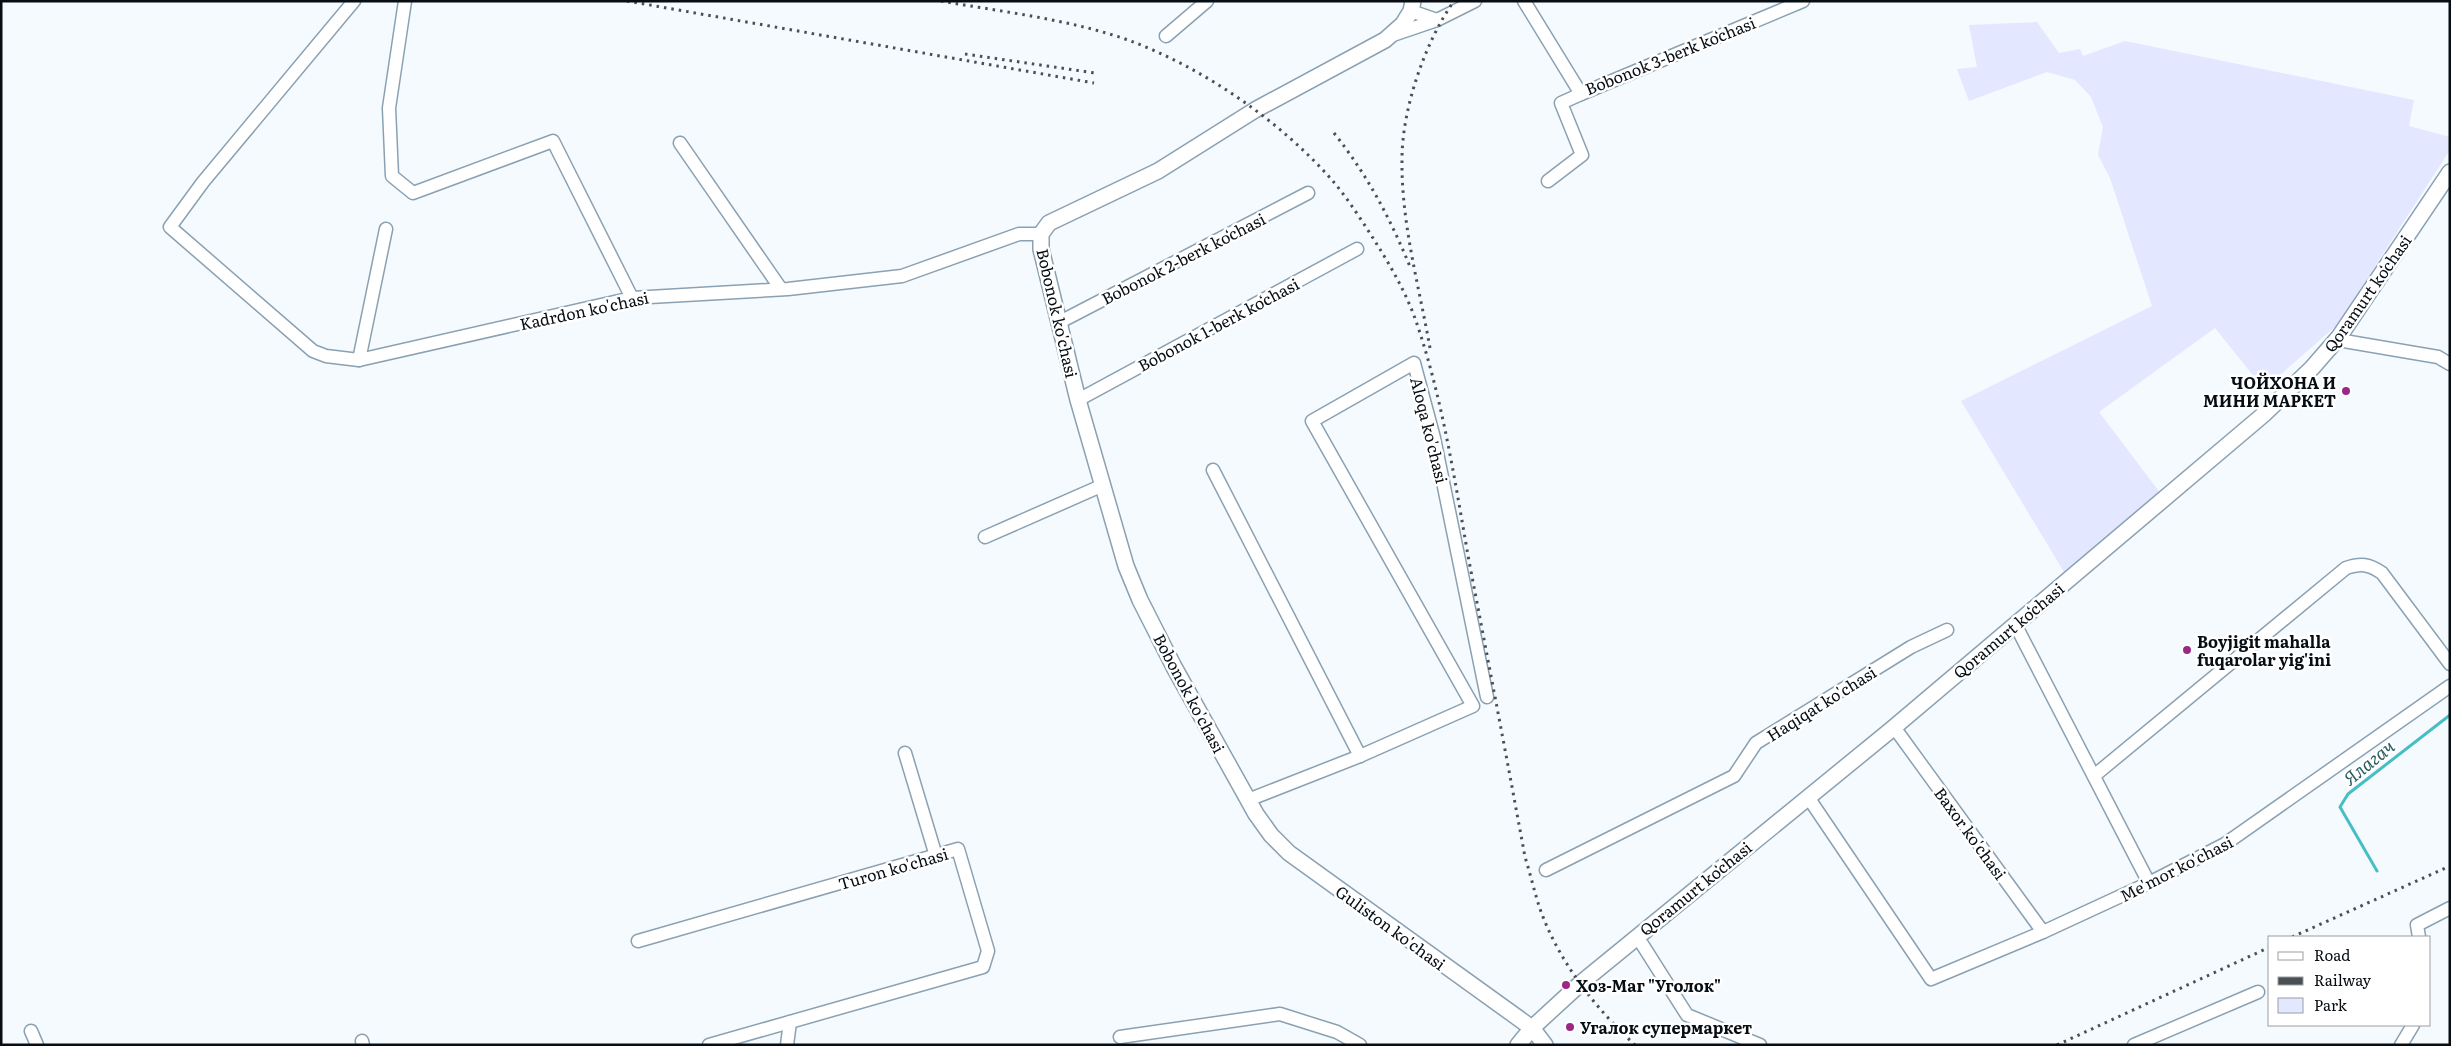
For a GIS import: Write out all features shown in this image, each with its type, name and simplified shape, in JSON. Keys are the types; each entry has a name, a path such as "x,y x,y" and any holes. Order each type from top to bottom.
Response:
{"main road":[{"name":"Bobonok ko'chasi","path":"1248,800 1140,600 1126,566 1102,486 1058,323 1042,257 1042,234 1055,220 1158,171 1255,110 1393,34 1403,24 1412,6"},
{"name":"Qoramurt koʻchasi","path":"2341,339 2450,172"},
{"name":"Qoramurt koʻchasi","path":"1535,1038 1580,982 1808,799 2267,418 2318,372 2450,184"},
{"name":"Qoramurt koʻchasi","path":"1518,1045 1535,1038 1585,990 1812,803 1900,734 2017,626"},
{"name":"Guliston ko'chasi","path":"1248,800 1265,828 1289,853 1535,1038"}],"street":[{"name":"Kadrdon ko'chasi","path":"354,1 203,182 170,227 313,351 326,356 359,360 632,298 781,289 902,276 1019,234 1042,234"},
{"path":"405,1 389,108 392,176 413,194 553,141 632,298"},
{"path":"1166,36 1207,1"},
{"path":"1393,34 1437,20 1475,1"},
{"name":"Bobonok 3-berk koʻchasi","path":"1524,1 1581,94 1803,1"},
{"path":"1412,6 1437,20"},
{"path":"1548,180 1582,155 1561,103 1581,94"},
{"path":"680,143 781,289"},
{"name":"Bobonok 2-berk koʻchasi","path":"1058,323 1308,193"},
{"path":"359,360 386,229"},
{"name":"Bobonok 1-berk koʻchasi","path":"1078,400 1357,249"},
{"path":"2341,339 2438,357 2450,364"},
{"name":"Aloqa ko'chasi","path":"1360,756 1473,706 1312,421 1414,363 1436,448 1487,697"},
{"path":"1212,470 1360,756 1248,800"},
{"path":"985,537 1102,486"},
{"path":"2095,775 2346,568 2358,564 2372,566 2382,573 2450,664"},
{"path":"2017,626 2149,883"},
{"name":"Haqiqat ko'chasi","path":"1546,870 1734,776 1756,743 1911,647 1947,630"},
{"name":"Me'mor ko'chasi","path":"1812,803 1931,979 2043,932 2149,883 2225,844 2450,686"},
{"name":"Baxor ko'chasi","path":"1900,734 2043,932"},
{"path":"905,753 936,856"},
{"name":"Turon ko'chasi","path":"638,941 958,849 988,951 983,967 709,1045"},
{"path":"2419,936 2417,925 2450,908"},
{"path":"1642,944 1687,1015 1760,1045"},
{"path":"2134,1045 2258,992"},
{"path":"1120,1037 1280,1014 1337,1032 1360,1045"},
{"path":"787,1045 790,1022"},
{"path":"2401,1045 2412,1026"},
{"path":"30,1031 37,1045"}],"green space":[{"path":"2037,22 2059,53 2080,49 2083,56 2125,41 2414,100 2409,126 2450,137 2450,150 2337,325 2264,389 2215,328 2099,412 2161,494 2064,572 1961,401 2152,306 2110,178 2098,155 2103,127 2091,97 2075,80 2047,72 1969,101 1957,69 1977,67 1969,25"}],"waterway":[{"name":"Ялагач","path":"2377,871 2340,807 2348,794 2450,715"}],"railway":[{"path":"627,1 1094,83"},
{"path":"941,1 1035,17 1105,33 1156,51 1184,65 1238,98 1264,116 1288,137 1332,180 1362,221 1400,284 1409,304 1417,324 1434,382 1453,472 1525,857 1539,906 1556,945 1578,981 1605,1015 1635,1045"},
{"path":"1430,348 1404,206 1402,183 1403,140 1406,119 1417,77 1434,36 1454,1"},
{"path":"965,54 1095,73"},
{"path":"1334,133 1368,181 1395,232 1411,269"},
{"path":"2294,936 2450,866"},
{"path":"2057,1045 2268,948"}],"place":[{"name":"ЧОЙХОНА И МИНИ МАРКЕТ","path":"2346,391"},
{"name":"Boyjigit mahalla fuqarolar yig'ini","path":"2187,650"},
{"name":"Хоз-Маг \"Уголок\"","path":"1566,985"},
{"name":"Угалок супермаркет","path":"1570,1027"}]}
